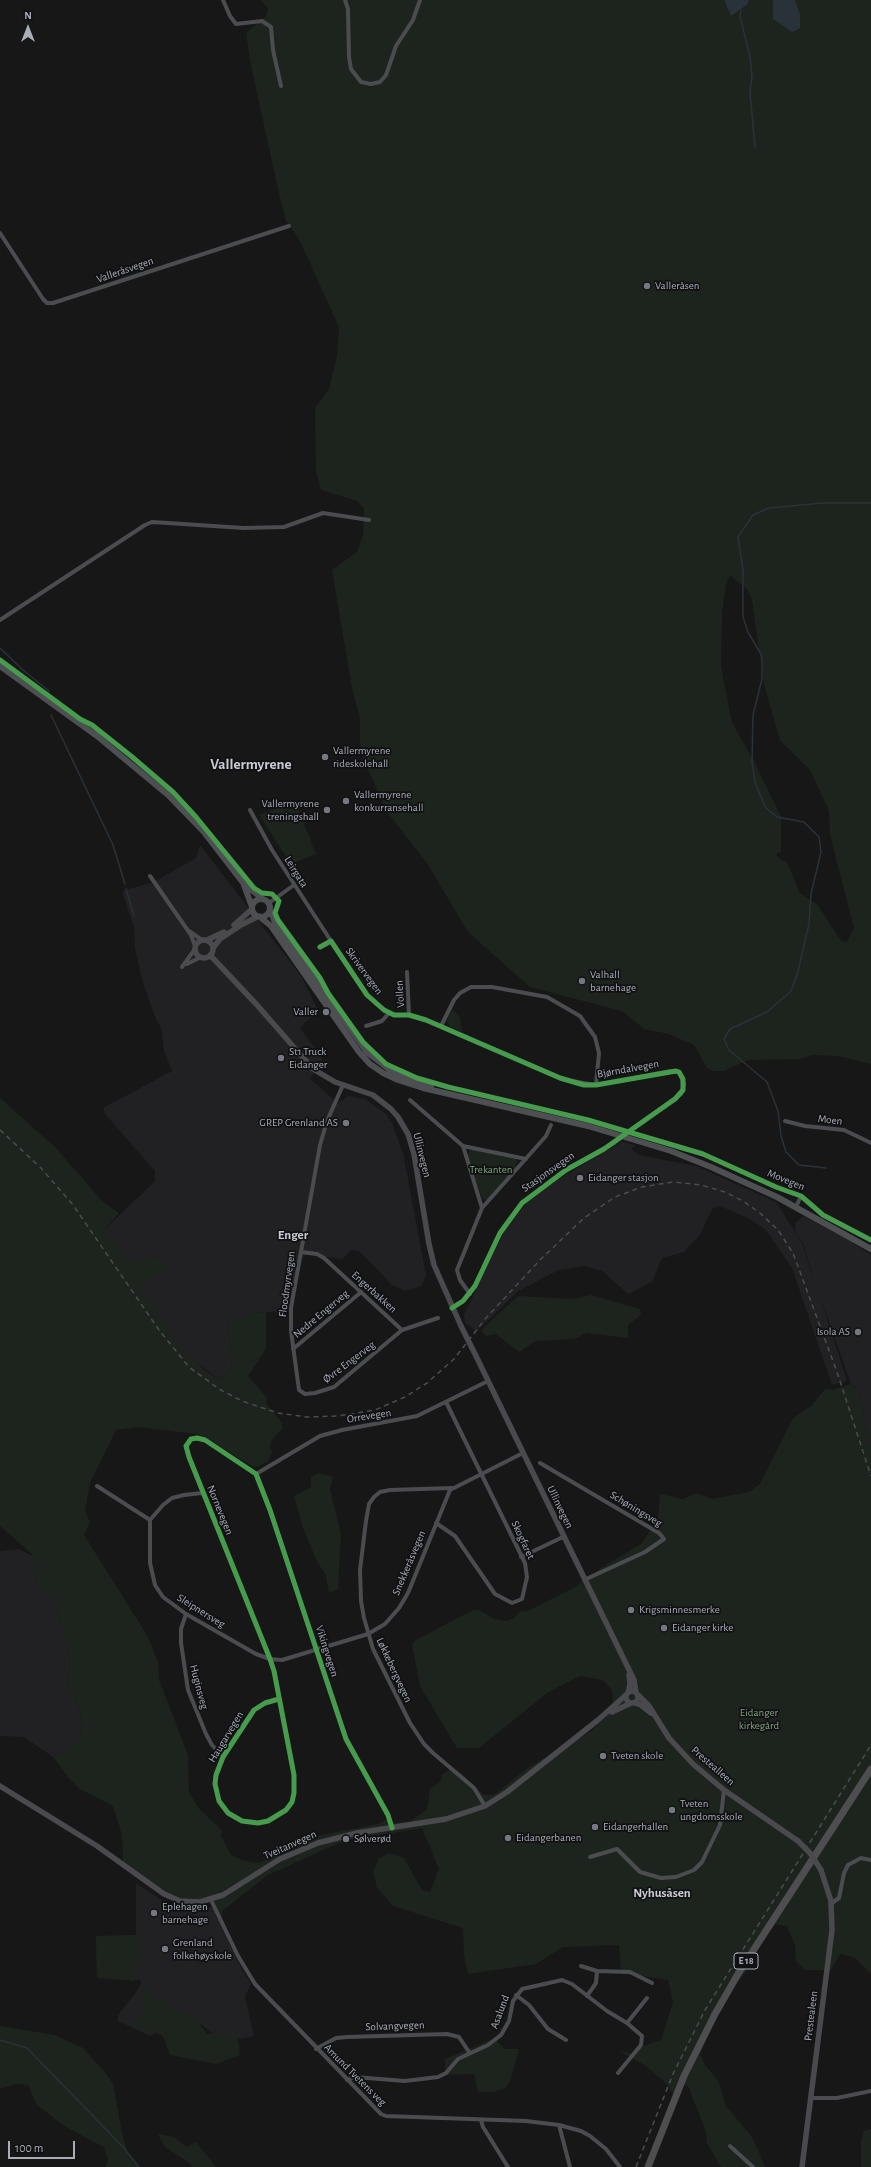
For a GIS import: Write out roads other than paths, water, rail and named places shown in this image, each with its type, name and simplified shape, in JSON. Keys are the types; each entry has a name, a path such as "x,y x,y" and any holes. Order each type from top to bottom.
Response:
{"highway":[{"name":"E 18","path":"648,2167 684,2076 715,2014 738,1974 871,1769"},
{"name":"E 18","path":"652,2167 688,2077 724,2005 871,1776"}],"main road":[{"path":"0,666 96,736 168,795 202,831 244,884 269,903 276,925 369,1059"},
{"path":"244,884 252,908 258,917 271,926 369,1059"},
{"path":"263,899 256,901 252,908 233,926 205,940 195,948 201,957 210,955 220,939 241,925 258,917 267,916 270,910"},
{"path":"205,940 213,948"},
{"name":"Ullinvegen","path":"210,955 258,1005 305,1061 322,1076 343,1086 366,1091 380,1100 395,1113 405,1128 414,1154 432,1256 452,1308 634,1680 637,1694"},
{"name":"Movegen","path":"369,1059 393,1072 450,1094 564,1120 644,1143 711,1167 796,1207 871,1249"},
{"name":"Ullinvegen","path":"626,1665 630,1680 627,1694"},
{"path":"631,1691 637,1694 638,1699 633,1703 627,1700 627,1694 631,1691"},
{"name":"Tveitanvegen","path":"0,1786 91,1842 168,1896 186,1902 211,1900 272,1863 303,1848 336,1838 446,1819 485,1806 508,1792 598,1720 627,1694"},
{"name":"Prestealleen","path":"637,1694 648,1706 652,1715"},
{"name":"Tveitanvegen","path":"598,1720 633,1703"},
{"name":"Prestealleen","path":"633,1703 641,1705 652,1715 688,1759 724,1790 798,1840 810,1853 821,1870"},
{"name":"Prestealeen","path":"802,2167 832,1930 832,1903 821,1870"}],"street":[{"path":"223,0 230,16 236,24 262,21 271,27 273,50 281,86"},
{"path":"345,0 348,9 349,56 352,68 361,82 371,84 380,82 386,75 396,46 413,20 420,0"},
{"name":"Valleråsvegen","path":"0,233 43,300 47,303 53,303 289,226"},
{"path":"0,620 145,525 152,522 244,528 284,527 324,513 369,520"},
{"name":"Leirgata","path":"250,810 259,829 331,941"},
{"path":"150,876 186,928 195,948 183,966 201,957"},
{"path":"269,903 294,885"},
{"path":"186,928 205,940"},
{"name":"Skrivervegen","path":"320,947 331,941 367,995 378,1007 389,1013"},
{"name":"Vollen","path":"407,972 410,1015"},
{"path":"366,1026 382,1021 389,1013 410,1015 440,1026 457,996 471,987 492,987 547,997 580,1016 595,1037 599,1053 596,1085"},
{"name":"Bjørndalvegen","path":"440,1026 560,1078 573,1082 596,1085 671,1071 679,1072 684,1084 680,1094 635,1127"},
{"name":"Floodmyrvegen","path":"301,1393 298,1387 293,1349 291,1308 322,1138 343,1086"},
{"path":"410,1100 463,1146 526,1159"},
{"name":"Moen","path":"785,1121 805,1126 844,1130 871,1143"},
{"path":"470,1294 460,1280 457,1270 482,1208 546,1136 551,1125"},
{"name":"Stasjonsvegen","path":"452,1308 463,1301 470,1294 481,1277 500,1233 522,1203 566,1170 614,1143 635,1127"},
{"path":"463,1146 482,1208"},
{"name":"Movegen","path":"710,1157 776,1187 801,1196 796,1207"},
{"name":"Engerbakken","path":"301,1252 317,1254 324,1258 360,1293 402,1330"},
{"name":"Nedre Engerveg","path":"293,1349 360,1293"},
{"path":"402,1330 438,1318"},
{"name":"Øvre Engerveg","path":"301,1393 315,1393 334,1388 402,1330"},
{"name":"Orrevegen","path":"256,1474 320,1436 346,1429 409,1418 446,1402 488,1381"},
{"name":"Skogfaret","path":"436,1523 455,1536 492,1591 508,1602 518,1602 524,1595 527,1574 522,1557 446,1402"},
{"name":"Nornevegen","path":"256,1474 205,1440 197,1438 191,1440 187,1444 186,1450 202,1493 270,1659"},
{"path":"452,1488 523,1453"},
{"name":"Schøningsveg","path":"540,1463 659,1533 664,1539 644,1552 584,1580"},
{"name":"Vikingvegen","path":"256,1474 269,1505 315,1650 346,1739 357,1762 388,1815 392,1828"},
{"path":"97,1486 150,1520 163,1505 172,1498 184,1494 202,1493"},
{"name":"Snekkeråsvegen","path":"270,1659 282,1660 368,1634 385,1624 399,1608 408,1593 447,1494 452,1488"},
{"name":"Løkkebergvegen","path":"452,1488 390,1490 377,1494 371,1500 366,1521 360,1584 364,1618 368,1634 380,1664 416,1734 433,1753 474,1788 485,1806"},
{"name":"Sleipnersveg","path":"150,1520 150,1563 155,1585 163,1597 186,1614 256,1654 270,1659"},
{"path":"522,1557 563,1537"},
{"name":"Huginsveg","path":"186,1614 181,1629 181,1643 188,1690 206,1734 212,1745 223,1757"},
{"name":"Haugarvegen","path":"270,1659 279,1699 295,1784 292,1802 286,1810 278,1816 258,1823 242,1821 228,1813 219,1801 215,1784 217,1770 223,1757 254,1710 265,1703 279,1699"},
{"path":"590,1857 617,1849 640,1872 661,1878 676,1877 694,1870 702,1862 720,1824 724,1790"},
{"path":"832,1903 839,1898 844,1873 848,1865 861,1858 871,1860"},
{"name":"Amund Tvetens veg","path":"211,1900 245,1971 254,1984 372,2107 386,2116 526,2121 559,2125 590,2136 606,2149 620,2167"},
{"path":"581,1966 597,1971 630,1972 652,1983"},
{"path":"587,1996 596,1983 597,1971"},
{"name":"Asalund","path":"347,2080 355,2077 406,2081 438,2077 446,2073 458,2059 469,2052 488,2045 501,2035 509,2021 516,1995 526,1987 562,1980 567,1981 607,2011 627,2023 642,2036 642,2042 618,2073"},
{"path":"516,1995 529,2005 548,2029 566,2040"},
{"path":"627,2023 647,1998"},
{"name":"Solvangvegen","path":"316,2049 336,2038 347,2036 447,2034 459,2037 469,2052"},
{"path":"810,2098 837,2098 871,2091"},
{"path":"481,2120 483,2127 508,2167"},
{"path":"559,2125 570,2167"},
{"path":"730,2146 753,2167"}],"waterway":[{"path":"741,10 740,16 750,57 752,75 750,92 755,147"},
{"path":"826,1168 799,1165 786,1152 781,1136 778,1111 767,1082 729,1050 724,1039 730,1029 767,1012 791,991 797,975 809,924 811,894 821,852 819,837 804,822 777,817 765,807 755,782 752,762 753,715 762,679 762,656 748,632 743,617 743,570 738,537 753,515 769,508 823,503 871,503"},
{"path":"0,648 23,670 49,691"},
{"path":"51,715 113,845 125,884"},
{"path":"126,889 134,916"},
{"path":"0,2040 27,2048 123,2147 139,2167"}],"railway":[{"path":"0,1130 41,1168 73,1205 159,1330 189,1367 219,1389 242,1401 278,1413 307,1417 338,1416 375,1410 405,1397 427,1383 454,1359 486,1318 541,1259 584,1218 615,1197 642,1187 673,1182 701,1185 725,1192 743,1201 760,1213 778,1230 793,1253 837,1372 871,1476"},
{"path":"636,2167 673,2074 705,2010 871,1745"}],"place":[{"name":"Valleråsen","path":"647,286"},
{"name":"Vallermyrene rideskolehall","path":"325,757"},
{"name":"Vallermyrene konkurransehall","path":"346,801"},
{"name":"Vallermyrene treningshall","path":"327,810"},
{"name":"Valhall barnehage","path":"582,981"},
{"name":"Valler","path":"326,1012"},
{"name":"St1 Truck Eidanger","path":"281,1058"},
{"name":"GREP Grenland AS","path":"346,1123"},
{"name":"Eidanger stasjon","path":"580,1178"},
{"name":"Isola AS","path":"858,1332"},
{"name":"Krigsminnesmerke","path":"631,1610"},
{"name":"Eidanger kirke","path":"664,1628"},
{"name":"Tveten skole","path":"603,1756"},
{"name":"Tveten ungdomsskole","path":"672,1810"},
{"name":"Eidangerhallen","path":"595,1827"},
{"name":"Eidangerbanen","path":"508,1838"},
{"name":"Sølverød","path":"346,1839"},
{"name":"Eplehagen barnehage","path":"154,1913"},
{"name":"Grenland folkehøyskole","path":"165,1949"}],"district":[{"name":"Vallermyrene","path":"251,764"},
{"name":"Enger","path":"293,1235"},
{"name":"Nyhusåsen","path":"662,1893"}],"park label":[{"name":"Trekanten","path":"491,1170"},
{"name":"Eidanger kirkegård","path":"759,1719"}]}
